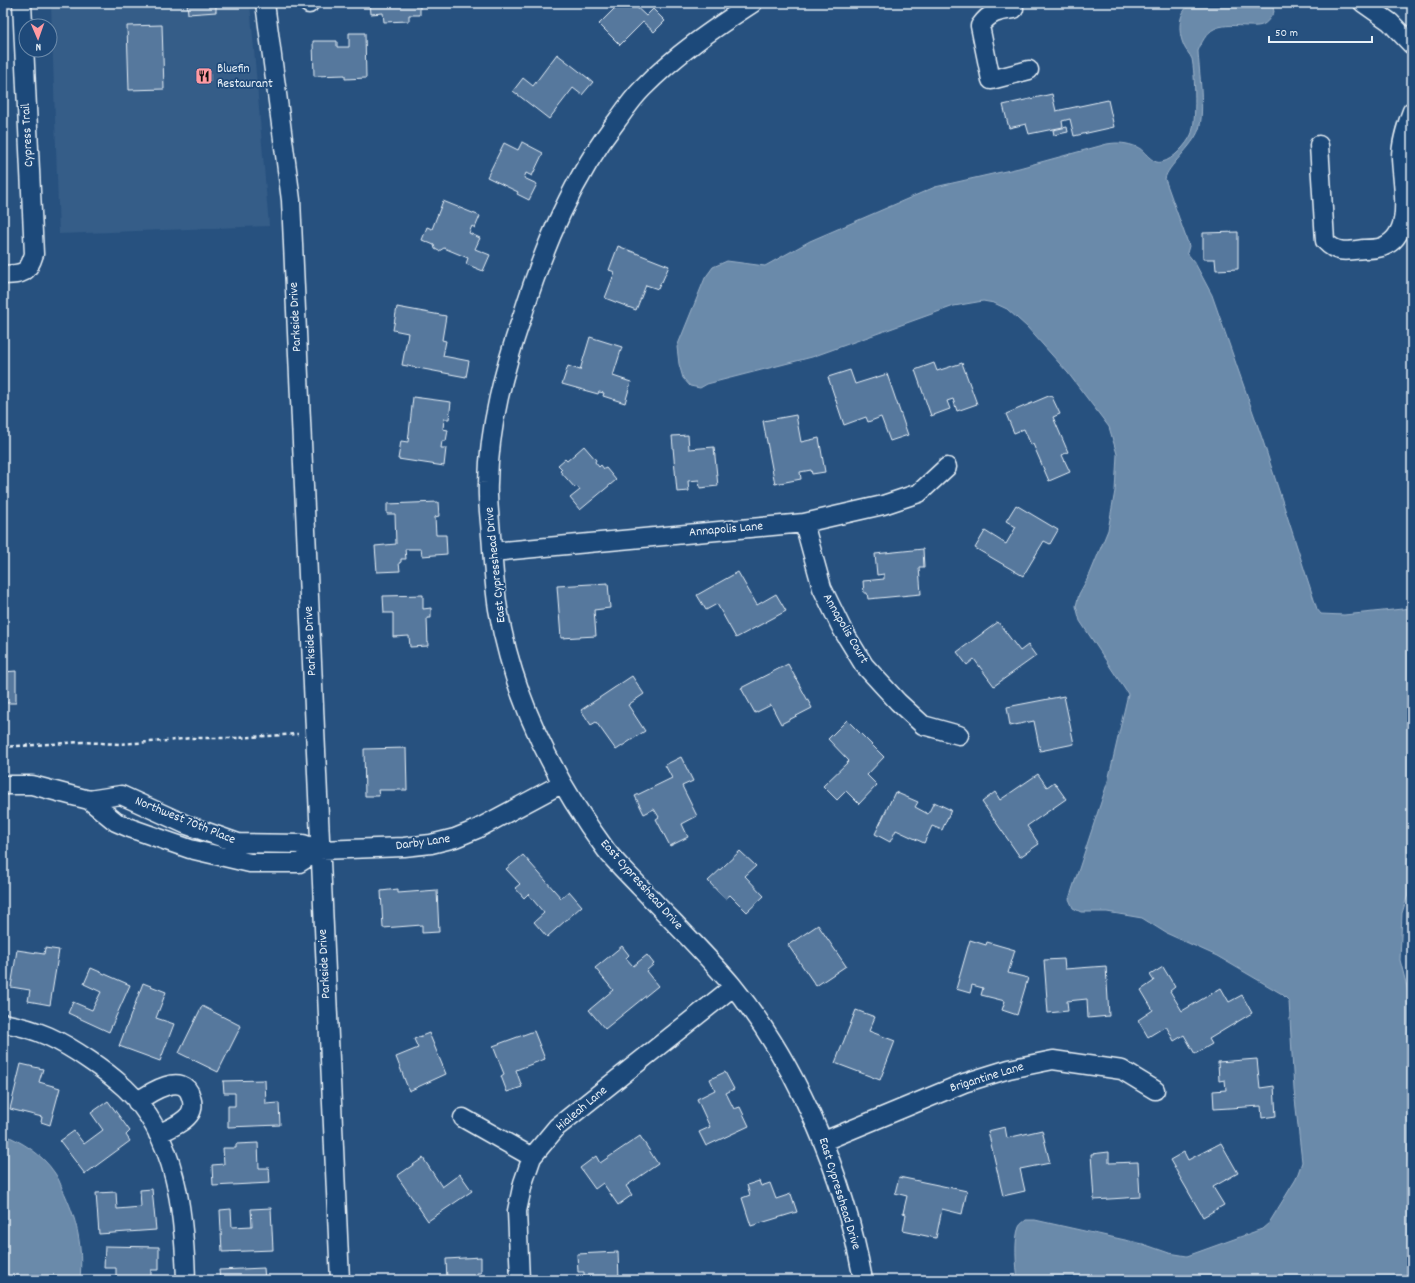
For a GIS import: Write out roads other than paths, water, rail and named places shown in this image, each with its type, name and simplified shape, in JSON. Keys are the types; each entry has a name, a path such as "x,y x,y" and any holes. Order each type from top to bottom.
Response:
{"street":[{"name":"Cypress Trail","path":"3,275 20,274 30,267 34,254 22,3"},
{"name":"Parkside Drive","path":"264,3 291,200 340,1280"},
{"name":"East Cypresshead Drive","path":"753,3 718,25 677,56 639,92 605,136 579,179 550,238 527,298 508,360 494,421 488,484 492,552 497,607 512,670 536,733 561,784 607,852 733,987 768,1035 824,1141 842,1195 863,1280"},
{"path":"1363,3 1390,22 1412,45"},
{"path":"1014,9 1002,10 987,16 980,26 991,80 1029,70"},
{"path":"1320,145 1325,241 1332,249 1343,251 1382,248 1394,242 1402,233 1408,215 1408,199 1401,158 1403,134 1412,111"},
{"name":"Annapolis Lane","path":"492,552 804,523 883,505 919,493 946,467"},
{"name":"Annapolis Court","path":"804,523 822,588 842,629 864,665 898,702 923,725 959,735"},
{"name":"Darby Lane","path":"320,850 404,847 431,844 456,838 477,829 561,784"},
{"name":"Northwest 70th Place","path":"3,785 32,785 89,800 120,795 182,823 238,843 304,844 320,850"},
{"name":"Northwest 70th Place","path":"89,800 116,822 130,828 175,844 250,862 299,863 320,850"},
{"path":"130,828 141,804"},
{"path":"175,844 182,823"},
{"name":"Hialeah Lane","path":"520,1280 517,1211 523,1183 532,1158 557,1127 733,987"},
{"path":"3,1023 22,1026 62,1041 126,1088 142,1108 166,1150 179,1190 185,1238 186,1280"},
{"name":"Brigantine Lane","path":"824,1141 964,1083 1009,1068 1053,1060 1122,1070 1155,1090"},
{"path":"142,1108 165,1085 177,1085 185,1088 190,1093 192,1108 189,1114 182,1121 158,1134"},
{"path":"463,1118 532,1158"}],"place":[{"name":"Bluefin Restaurant","path":"204,76"}]}
